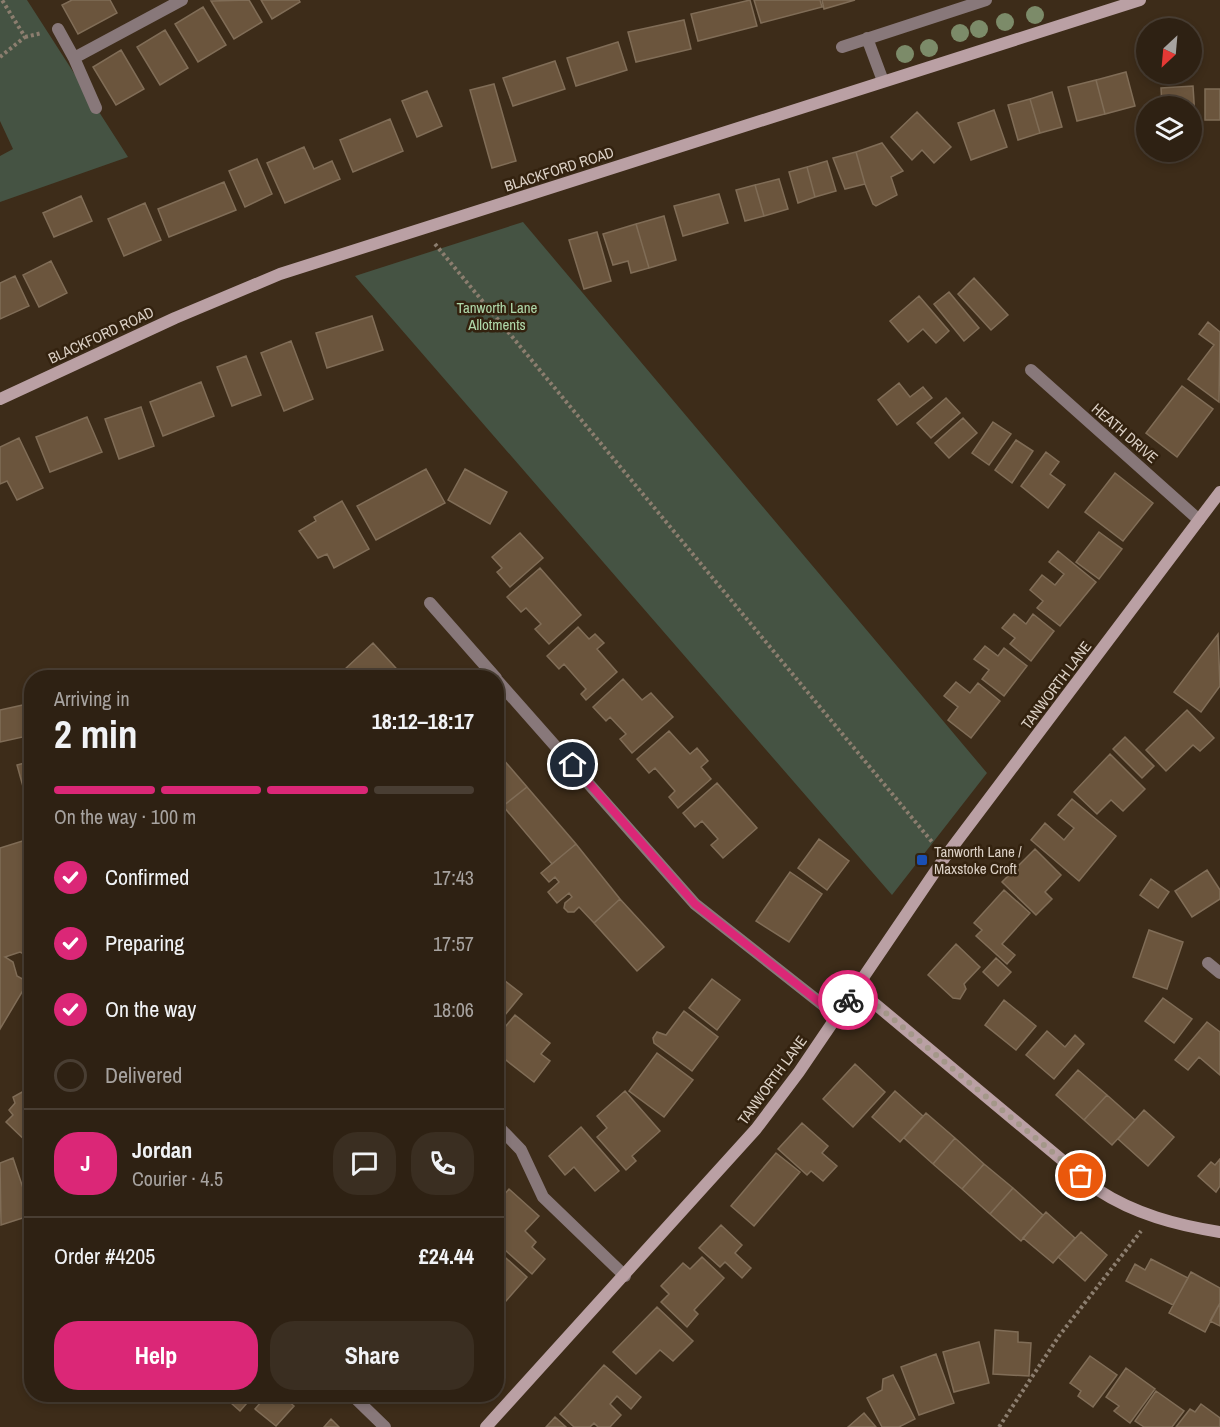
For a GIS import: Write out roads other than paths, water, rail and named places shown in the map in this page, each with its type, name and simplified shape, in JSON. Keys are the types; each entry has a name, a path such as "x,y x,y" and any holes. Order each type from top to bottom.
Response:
{"street":[{"path":"74,58 182,0"},
{"path":"842,47 986,0"},
{"name":"BLACKFORD ROAD","path":"0,399 175,318 280,274 1140,0"},
{"path":"58,29 74,58 96,108"},
{"path":"867,38 883,81"},
{"name":"HEATH DRIVE","path":"1031,370 1199,520"},
{"name":"TANWORTH LANE","path":"486,1427 756,1129 799,1072 945,857 1220,492"},
{"path":"430,603 489,670"},
{"path":"504,687 695,904 837,1016"},
{"path":"1208,963 1220,973"},
{"path":"856,988 1098,1190 1122,1206 1152,1216 1220,1232"},
{"path":"504,1132 521,1150 543,1197 625,1276"},
{"path":"359,1402 385,1427"}],"place":[{"name":"Tanworth Lane / Maxstoke Croft","path":"922,860"}],"park label":[{"name":"Tanworth Lane Allotments","path":"497,316"}]}
